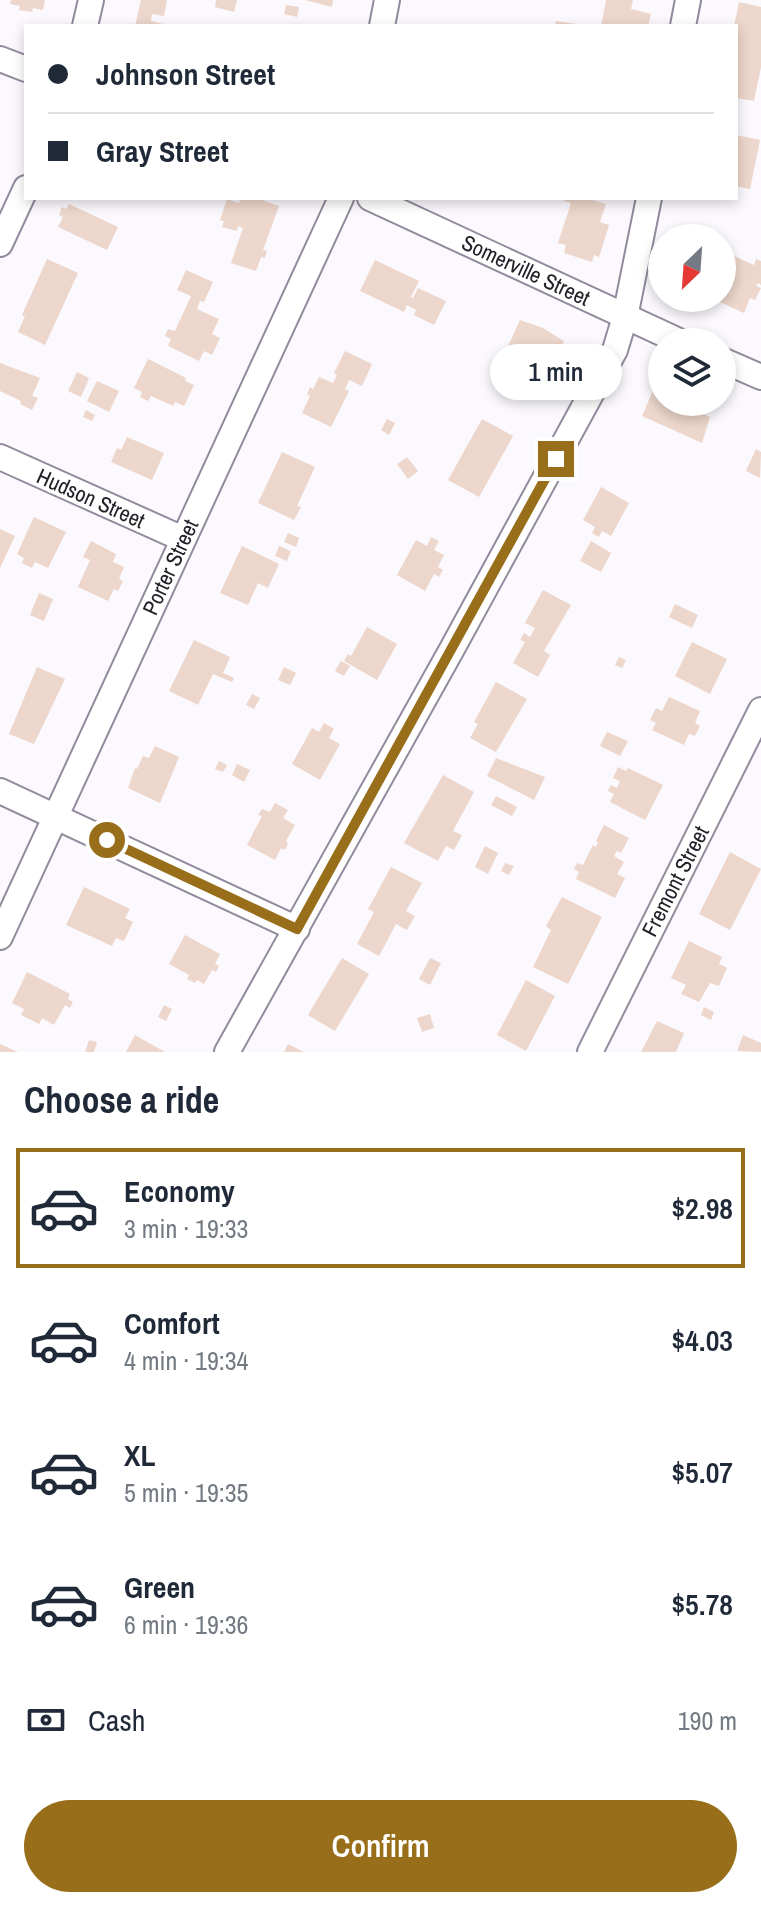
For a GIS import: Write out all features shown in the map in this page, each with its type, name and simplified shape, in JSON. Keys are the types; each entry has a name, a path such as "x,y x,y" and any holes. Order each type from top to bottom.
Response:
{"street":[{"path":"85,24 91,0"},
{"path":"382,24 387,0"},
{"path":"683,24 688,0"},
{"path":"0,59 24,68"},
{"path":"0,244 24,192"},
{"name":"Porter Street","path":"0,937 340,200"},
{"name":"Somerville Street","path":"374,200 650,328"},
{"path":"227,1052 615,350 625,317 649,200"},
{"path":"736,366 761,377"},
{"name":"Hudson Street","path":"0,457 183,539"},
{"name":"Fremont Street","path":"590,1052 761,710"},
{"path":"0,791 297,929"}],"building":[{"path":"11,0 45,0 43,10 33,8 32,12 19,10 20,6 10,4"},
{"path":"141,0 167,0 164,16 152,14 151,21 163,24 135,24"},
{"path":"216,0 237,0 234,12 215,7"},
{"path":"305,0 333,0 332,7"},
{"path":"606,0 633,0 631,9 651,14 648,24 601,24"},
{"path":"739,2 761,7 761,67 754,101 738,98 738,24 734,24"},
{"path":"286,5 299,7 297,17 284,14"},
{"path":"738,135 760,140 750,189 738,186"},
{"path":"227,200 239,203 240,200 262,200 279,206 263,250 267,251 265,258 261,257 256,271 231,263 243,228 238,226 237,231 222,227 224,221 220,220"},
{"path":"593,200 606,204 600,222 609,225 599,257 594,255 592,262 564,253 566,245 558,243 571,203 564,201"},
{"path":"69,204 118,227 107,250 58,227 63,217 59,215 62,207 66,209"},
{"path":"736,257 754,265 756,259 761,261 761,285 758,283 756,286 761,288 755,300 750,298 744,313 736,309"},
{"path":"47,259 78,273 45,345 18,332 25,316 22,315"},
{"path":"375,260 419,281 411,297 418,288 446,301 434,325 414,315 416,310 407,305 404,312 360,291"},
{"path":"186,270 213,282 204,302 200,301 197,309 219,319 212,334 220,338 212,355 204,351 199,361 168,346 171,339 165,336 168,329 175,331 191,296 177,290"},
{"path":"520,320 543,328 564,341 543,386 529,382 526,388 518,384 521,379 499,366"},
{"path":"345,351 372,364 362,386 349,380 345,389 349,391 331,427 302,413 310,396 307,394 310,387 313,389 319,377 333,383 337,375 334,373"},
{"path":"148,359 194,385 184,406 175,402 173,406 151,396 148,401 140,397 142,392 134,388"},
{"path":"0,363 40,378 32,396 38,398 32,410 0,391"},
{"path":"77,372 89,378 81,397 68,391"},
{"path":"97,381 119,391 109,412 87,401"},
{"path":"648,402 648,416 710,417 702,443 642,416"},
{"path":"86,410 95,415 92,421 83,417"},
{"path":"387,419 395,423 389,435 381,430"},
{"path":"482,419 513,436 479,497 448,480"},
{"path":"127,437 164,453 152,480 111,462 117,448 121,450"},
{"path":"756,449 761,452 760,478 746,471"},
{"path":"282,452 315,467 294,520 258,503"},
{"path":"407,457 418,471 408,479 397,464"},
{"path":"601,487 629,503 611,536 602,531 599,537 592,533 595,527 583,520"},
{"path":"34,517 66,532 48,568 35,562 32,568 22,563 24,558 17,554"},
{"path":"0,529 15,536 0,568"},
{"path":"288,533 299,538 296,547 284,542"},
{"path":"431,537 439,541 434,550 444,555 438,567 443,570 439,577 434,574 425,591 397,575 416,540 427,546"},
{"path":"91,541 116,554 113,562 124,567 119,579 123,581 108,601 78,587 90,560 83,557"},
{"path":"591,541 611,553 601,572 580,561"},
{"path":"242,546 279,564 268,588 258,583 248,605 220,593"},
{"path":"279,546 291,551 287,561 275,556"},
{"path":"543,590 571,605 544,651 550,655 538,677 513,663 525,642 520,640 524,633 530,637 535,628 525,623"},
{"path":"39,593 53,599 44,621 30,615"},
{"path":"675,604 698,615 692,628 669,617"},
{"path":"367,627 397,644 377,680 344,661 348,654 351,656"},
{"path":"194,640 230,657 223,673 234,678 232,682 213,674 198,705 169,691"},
{"path":"692,642 727,659 710,694 675,676"},
{"path":"619,657 626,660 622,668 615,665"},
{"path":"341,661 350,666 344,676 335,671"},
{"path":"37,667 65,679 34,744 9,734"},
{"path":"284,667 296,673 290,685 278,680"},
{"path":"496,682 527,699 496,752 470,738 478,724 474,722"},
{"path":"252,694 260,698 254,709 246,705"},
{"path":"669,697 700,711 695,723 700,726 695,736 689,734 684,745 652,730 656,723 650,720 656,708 662,711"},
{"path":"324,723 334,729 329,738 340,744 320,780 292,764 312,728 319,732"},
{"path":"607,732 628,741 620,756 600,746"},
{"path":"155,746 179,757 160,803 128,788 135,768 143,756 149,758"},
{"path":"496,758 545,777 534,800 487,776"},
{"path":"219,761 227,765 223,772 215,769"},
{"path":"237,764 250,770 244,782 232,775"},
{"path":"618,767 626,771 628,768 663,785 645,820 610,802 614,794 608,791 611,785 617,788 620,781 613,778"},
{"path":"443,775 474,792 453,831 462,835 454,850 446,846 438,861 404,843"},
{"path":"496,796 517,807 512,816 491,805"},
{"path":"275,803 288,810 283,818 295,825 286,841 285,850 281,848 275,860 247,845 262,816 258,815 262,809 270,812"},
{"path":"604,825 629,838 621,853 617,851 614,856 624,862 617,874 625,878 615,898 576,879 579,872 574,869 577,863 583,865 593,845 596,847"},
{"path":"485,846 498,853 488,874 475,867"},
{"path":"730,852 761,869 730,930 699,914"},
{"path":"505,863 514,866 509,875 501,871"},
{"path":"391,867 422,883 406,911 415,916 407,930 396,924 379,956 357,944 374,912 368,909"},
{"path":"84,887 130,909 125,918 133,922 124,941 116,938 112,946 66,925"},
{"path":"562,897 602,917 568,984 533,967 551,930 546,926"},
{"path":"185,935 220,954 215,964 219,966 216,972 212,970 204,984 187,979 189,975 169,964"},
{"path":"689,941 722,957 719,964 727,968 719,986 710,983 699,1002 681,994 686,985 671,978"},
{"path":"342,958 369,974 335,1031 308,1015"},
{"path":"430,958 441,963 430,985 419,979"},
{"path":"27,972 70,994 68,999 73,1002 70,1008 65,1005 54,1025 42,1018 39,1024 21,1015 24,1009 12,1003"},
{"path":"526,980 555,996 526,1051 497,1035"},
{"path":"164,1005 172,1009 166,1021 158,1017"},
{"path":"704,1007 714,1012 711,1020 701,1015"},
{"path":"430,1014 434,1028 422,1032 417,1018"},
{"path":"657,1021 684,1033 676,1052 641,1052"},
{"path":"135,1035 165,1052 126,1052"},
{"path":"743,1035 761,1043 761,1052 737,1051"},
{"path":"89,1040 97,1042 94,1052 85,1052"},
{"path":"0,1044 18,1052 0,1052"},
{"path":"288,1044 304,1052 284,1052"}],"route":[{"path":"107,840 297,929 556,459"}]}
